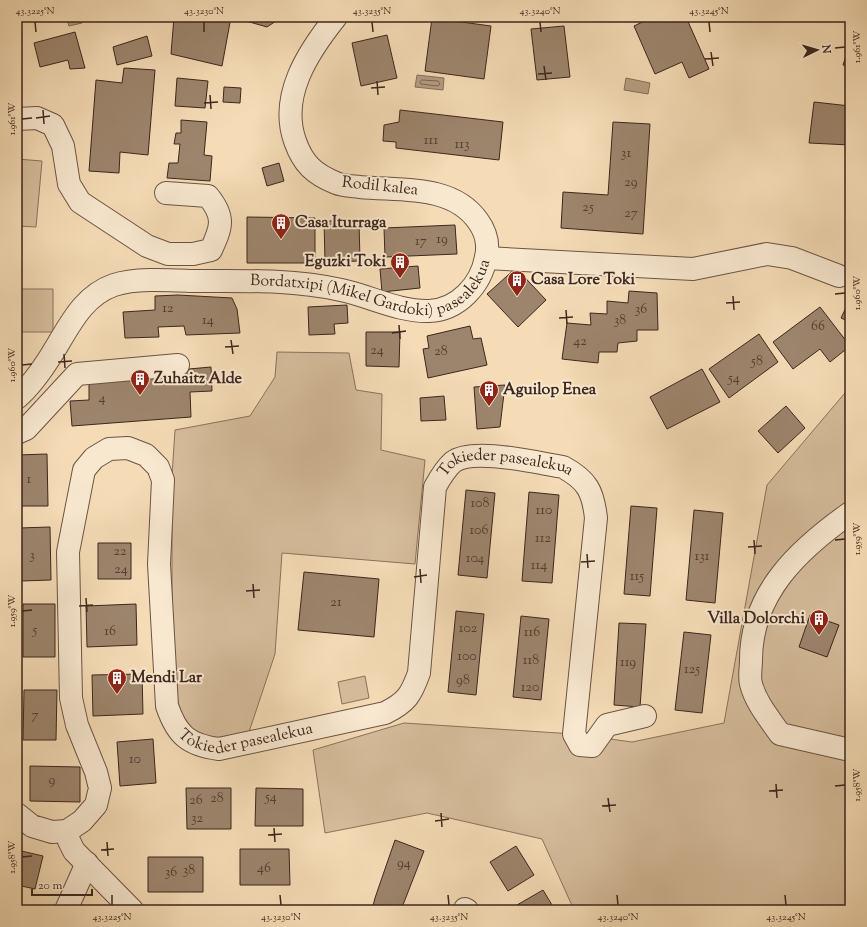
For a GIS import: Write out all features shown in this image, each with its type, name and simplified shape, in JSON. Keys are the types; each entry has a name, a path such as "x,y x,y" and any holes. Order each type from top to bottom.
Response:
{"street":[{"name":"Rodil kalea","path":"336,17 308,59 293,89 290,105 291,129 299,154 312,171 338,184 419,191 443,195 460,203 473,214 484,229 488,246 486,258"},
{"path":"17,119 38,118 53,125 63,146 68,184 80,202 147,246 168,254 193,254 211,250 220,231 219,209 208,196 166,193"},
{"name":"Bordatxipi (Mikel Gardoki) pasealekua","path":"17,398 40,373 71,321 90,298 115,285 153,280 244,281 312,284 360,294 404,308 430,311 451,306 464,297 475,286 486,258 693,269 767,254 792,258 839,276"},
{"path":"17,433 26,429 77,374 178,364"},
{"name":"Tokieder pasealekua","path":"67,832 82,821 96,805 100,788 96,772 89,758 77,725 71,698 68,552 84,470 94,458 109,449 128,448 146,455 158,467 163,480 159,564 167,706 172,721 180,732 191,742 202,747 219,749 385,713 400,706 411,695 418,673 435,487 442,474 454,462 466,456 485,455 563,467 586,484 594,497 596,518 574,734 580,745 592,746 607,725 645,716"},
{"path":"850,513 792,560 774,583 758,617 751,646 751,683 759,704 780,734 850,750"},
{"path":"17,814 32,826 52,832 67,832 69,841 74,851 132,910"},
{"path":"66,910 86,864"}],"shaded area":[{"path":"17,159 42,161 36,227 17,226"},
{"path":"17,289 53,289 53,332 17,332"},
{"path":"277,352 349,353 356,390 382,394 381,450 425,460 415,564 282,553 275,654 248,735 217,743 194,737 181,720 176,691 172,599 172,475 175,430 250,416 275,377"},
{"path":"850,387 850,910 574,910 542,839 427,813 325,833 313,750 404,723 574,734 632,742 724,723 767,485"},
{"path":"365,676 369,698 342,704 338,682"}],"water":[{"path":"66,17 80,17 82,23 69,26"},
{"path":"417,75 444,78 443,90 415,87"},
{"path":"626,78 650,83 648,94 624,90"}],"building":[{"path":"174,17 231,17 222,66 171,54"},
{"path":"232,17 282,17 267,27"},
{"path":"653,17 686,17 709,69 689,78 682,62 655,74 634,26"},
{"path":"432,18 491,26 484,79 425,71"},
{"path":"564,26 570,77 537,80 531,29"},
{"path":"75,32 85,68 70,69 68,60 40,67 34,43"},
{"path":"387,35 397,78 361,86 352,43"},
{"path":"147,36 152,56 117,65 113,47"},
{"path":"850,44 850,67 843,65"},
{"path":"124,68 155,70 148,155 120,152 119,173 89,171 96,80 122,83"},
{"path":"177,78 208,81 205,108 175,106"},
{"path":"224,87 241,88 240,103 223,102"},
{"path":"814,102 850,106 850,145 809,143"},
{"path":"400,110 503,122 499,160 396,148 396,142 383,141 384,125 399,122"},
{"path":"181,120 207,122 204,155 212,156 210,181 167,178 169,163 178,163 180,144 174,144 176,133 181,133"},
{"path":"613,122 650,124 643,234 561,228 563,192 608,195"},
{"path":"279,163 284,181 267,186 262,168"},
{"name":"Casa Iturraga","path":"247,217 315,218 315,263 247,263"},
{"path":"324,221 359,221 360,261 325,262"},
{"path":"455,225 457,254 385,257 384,228"},
{"name":"Eguzki Toki","path":"418,266 420,288 382,292 380,269"},
{"name":"Casa Lore Toki","path":"516,268 546,300 518,327 487,294"},
{"path":"629,291 657,293 658,330 637,330 637,341 618,343 617,352 599,352 598,363 562,359 567,323 591,325 590,313 607,314 607,301 628,303"},
{"path":"178,295 232,298 237,309 240,333 186,335 184,326 158,327 159,337 125,338 123,312 155,310 155,296"},
{"path":"850,299 850,322 841,318"},
{"path":"347,305 348,323 334,324 335,334 309,335 308,307"},
{"path":"820,307 850,346 830,362 820,349 793,369 773,342"},
{"path":"470,326 473,339 481,338 487,365 428,378 423,349 429,348 427,336"},
{"path":"366,332 400,332 399,367 366,366"},
{"path":"759,334 778,362 729,398 709,369"},
{"name":"Zuhaitz Alde","path":"211,367 212,391 190,392 191,417 72,426 70,401 89,400 89,378"},
{"path":"702,369 720,402 667,429 650,397"},
{"name":"Aguilop Enea","path":"505,385 500,427 477,429 474,387"},
{"path":"444,396 446,420 421,421 420,398"},
{"path":"786,406 805,428 778,453 758,431"},
{"path":"47,454 48,506 17,506 17,455"},
{"path":"466,490 495,493 487,578 458,575"},
{"path":"529,492 559,495 552,583 522,581"},
{"path":"631,506 657,508 650,596 624,594"},
{"path":"694,510 723,513 715,603 686,600"},
{"path":"50,527 51,580 21,581 19,528"},
{"path":"98,543 131,543 131,579 98,579"},
{"path":"304,572 379,579 374,637 298,630"},
{"path":"23,604 55,604 55,657 23,657"},
{"path":"136,604 137,645 87,647 86,606"},
{"path":"456,611 484,614 476,695 448,692"},
{"name":"Villa Dolorchi","path":"810,615 839,625 827,657 799,647"},
{"path":"521,616 549,619 541,700 513,697"},
{"path":"619,623 646,624 640,707 614,705"},
{"path":"684,632 711,635 702,713 675,710"},
{"name":"Mendi Lar","path":"142,674 143,714 93,716 92,675"},
{"path":"24,690 57,690 56,740 23,740"},
{"path":"153,739 156,783 120,786 117,742"},
{"path":"30,766 80,767 80,802 30,801"},
{"path":"186,788 231,788 231,829 187,829"},
{"path":"256,788 303,789 303,826 255,826"},
{"path":"395,840 424,851 401,910 372,910 375,898"},
{"path":"516,846 534,875 508,891 490,862"},
{"path":"240,849 289,849 290,885 240,885"},
{"path":"17,850 43,856 35,889 17,885"},
{"path":"148,857 203,857 203,892 148,892"},
{"path":"543,890 555,910 520,910 517,905"}],"place":[{"name":"Casa Iturraga","path":"281,240"},
{"name":"Eguzki Toki","path":"400,279"},
{"name":"Casa Lore Toki","path":"517,297"},
{"name":"Zuhaitz Alde","path":"140,396"},
{"name":"Aguilop Enea","path":"489,407"},
{"name":"Villa Dolorchi","path":"819,636"},
{"name":"Mendi Lar","path":"117,695"}]}
